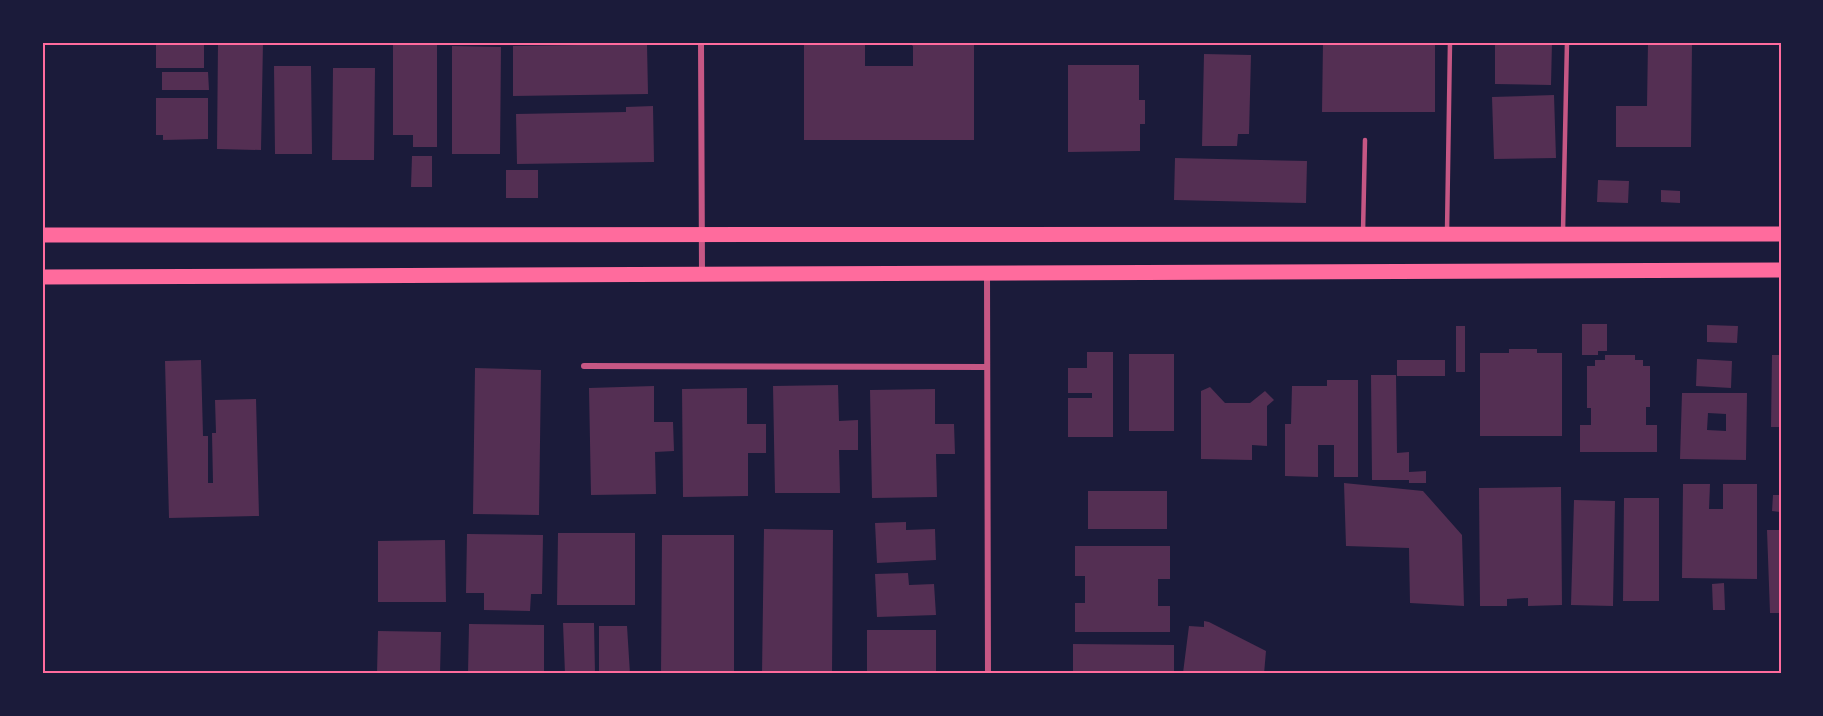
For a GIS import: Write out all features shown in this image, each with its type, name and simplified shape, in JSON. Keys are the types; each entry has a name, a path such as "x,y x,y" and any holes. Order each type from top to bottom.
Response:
{"main road":[{"path":"42,235 1781,234"},
{"path":"42,277 987,275 1781,270"}],"street":[{"path":"701,42 702,275"},
{"path":"987,275 988,674"},
{"path":"584,366 987,368"}],"lane":[{"path":"1447,234 1450,42"},
{"path":"1563,234 1567,42"},
{"path":"1363,234 1365,140"}],"building":[{"path":"156,42 204,42 204,68 156,68"},
{"path":"218,42 263,42 261,150 217,149"},
{"path":"804,42 865,42 865,66 913,66 913,46 908,42 974,42 974,140 804,140"},
{"path":"1323,42 1435,42 1435,112 1322,112"},
{"path":"1495,42 1552,42 1551,85 1495,84"},
{"path":"1648,42 1692,42 1691,147 1616,147 1616,106 1647,106"},
{"path":"393,43 437,43 437,147 413,147 413,135 393,135"},
{"path":"647,44 648,94 513,96 513,46"},
{"path":"452,46 501,47 500,154 452,154"},
{"path":"1204,54 1251,55 1249,134 1238,134 1237,146 1202,146"},
{"path":"1068,65 1139,65 1139,100 1145,100 1145,124 1140,124 1140,151 1068,152"},
{"path":"274,66 311,66 312,154 275,154"},
{"path":"333,68 375,68 374,160 332,160"},
{"path":"162,72 208,72 209,90 162,90"},
{"path":"1554,95 1556,158 1494,159 1492,97"},
{"path":"156,98 208,98 208,139 163,140 163,135 156,135"},
{"path":"653,106 654,162 517,164 516,114 626,112 626,107"},
{"path":"412,156 432,156 432,187 411,187"},
{"path":"1175,158 1307,161 1306,203 1174,200"},
{"path":"506,170 538,170 538,198 506,198"},
{"path":"1598,180 1629,181 1628,203 1597,202"},
{"path":"1661,190 1680,191 1680,203 1661,202"},
{"path":"1582,324 1607,324 1607,351 1598,351 1598,355 1582,355"},
{"path":"1707,325 1738,326 1737,343 1707,342"},
{"path":"1456,326 1465,326 1465,372 1456,372"},
{"path":"1509,349 1537,349 1537,353 1562,353 1562,436 1480,436 1480,353 1509,353"},
{"path":"1087,352 1113,352 1113,437 1068,437 1068,398 1092,398 1092,393 1068,393 1068,368 1087,368"},
{"path":"1129,354 1174,354 1174,431 1129,431"},
{"path":"1605,355 1635,355 1635,360 1643,360 1643,366 1650,366 1650,407 1646,407 1646,425 1657,425 1657,452 1580,452 1580,425 1591,425 1591,408 1587,408 1587,366 1595,366 1595,360 1605,360"},
{"path":"1772,355 1781,355 1781,427 1771,427"},
{"path":"1697,359 1732,361 1731,388 1696,386"},
{"path":"201,360 203,436 208,436 208,483 213,483 212,433 216,433 215,400 256,399 259,516 169,518 165,361"},
{"path":"1397,360 1445,360 1445,376 1397,376"},
{"path":"475,368 541,370 539,515 473,514"},
{"path":"1371,375 1396,375 1397,453 1409,452 1409,472 1426,471 1426,483 1409,483 1409,480 1372,480"},
{"path":"1327,380 1358,380 1358,477 1334,477 1334,445 1318,445 1318,477 1285,476 1285,424 1291,424 1292,386 1327,386"},
{"path":"838,385 839,421 858,420 858,450 839,450 840,493 775,493 773,386"},
{"path":"654,386 654,422 673,422 674,451 655,452 656,494 591,495 589,388"},
{"path":"1210,387 1225,403 1250,403 1265,391 1274,400 1267,406 1267,446 1252,445 1252,460 1201,459 1201,391"},
{"path":"747,388 747,424 766,424 766,453 748,453 748,496 683,497 682,389"},
{"path":"935,389 935,424 954,424 955,454 936,454 937,497 872,498 870,390"},
{"path":"1682,393 1747,393 1746,460 1680,459","holes":["1708,413 1726,414 1726,431 1707,430"]},
{"path":"1344,483 1423,491 1462,535 1464,606 1410,603 1409,548 1346,546"},
{"path":"1683,484 1710,484 1709,509 1723,509 1723,484 1757,484 1757,579 1682,578"},
{"path":"1561,487 1562,605 1528,606 1528,598 1507,599 1507,606 1480,606 1479,488"},
{"path":"1088,491 1167,491 1167,529 1088,529"},
{"path":"1773,495 1781,495 1781,512 1772,511"},
{"path":"1624,498 1659,498 1659,601 1623,601"},
{"path":"1574,500 1615,501 1613,606 1571,605"},
{"path":"42,515 44,515 45,564 42,564"},
{"path":"906,522 906,530 935,529 936,560 877,563 875,523"},
{"path":"764,529 833,530 832,674 762,674"},
{"path":"1767,530 1781,530 1781,613 1770,613"},
{"path":"558,533 635,533 635,605 557,605"},
{"path":"467,534 543,535 542,594 531,594 530,611 484,610 484,593 466,593"},
{"path":"662,535 734,535 734,674 661,674"},
{"path":"445,540 446,602 378,602 378,541"},
{"path":"1075,546 1170,546 1170,579 1158,579 1158,606 1170,606 1170,632 1075,632 1075,603 1085,603 1085,576 1075,576"},
{"path":"908,573 909,585 934,584 936,615 877,617 875,574"},
{"path":"1724,583 1725,610 1713,610 1712,584"},
{"path":"1204,621 1266,651 1264,674 1183,673 1189,626 1204,627"},
{"path":"563,623 594,623 595,674 565,674"},
{"path":"469,624 544,625 544,674 468,674"},
{"path":"599,626 627,626 630,674 599,674"},
{"path":"867,630 936,630 936,674 867,674"},
{"path":"378,631 441,632 440,674 377,674"},
{"path":"1073,644 1174,645 1174,674 1073,674"}]}
